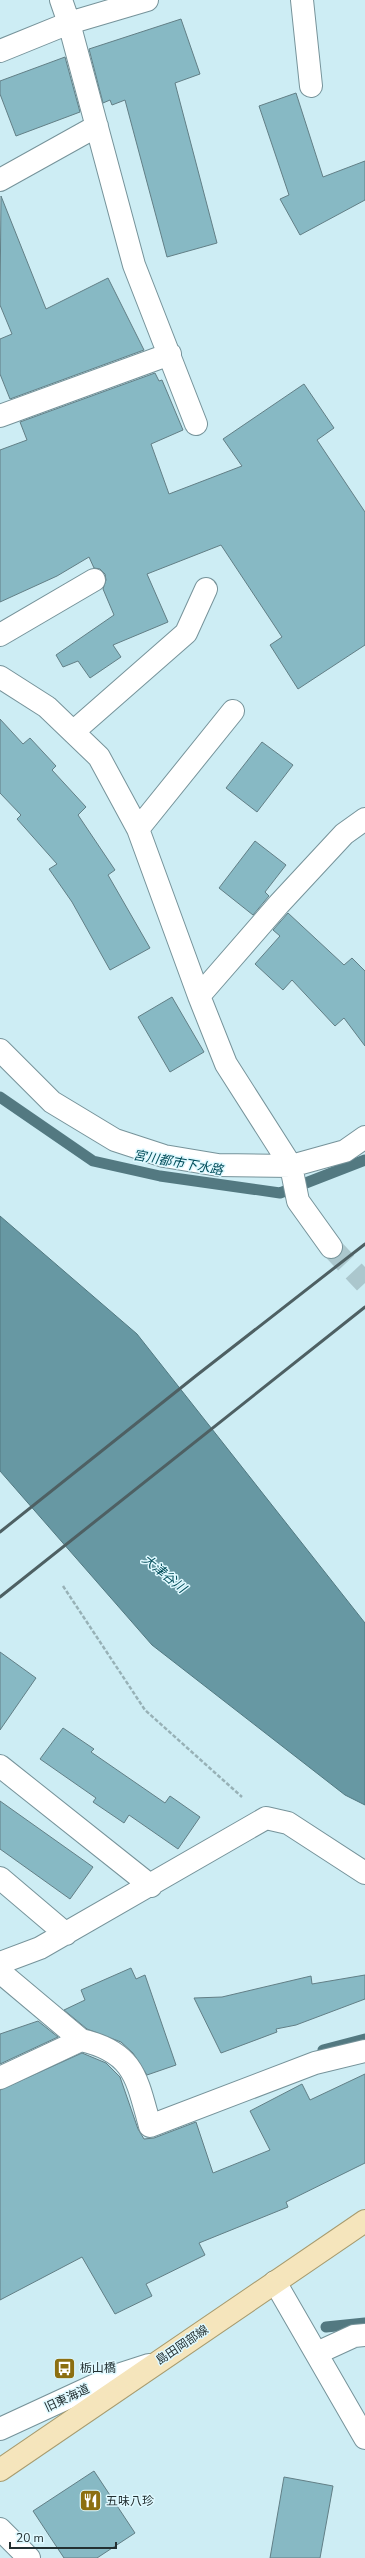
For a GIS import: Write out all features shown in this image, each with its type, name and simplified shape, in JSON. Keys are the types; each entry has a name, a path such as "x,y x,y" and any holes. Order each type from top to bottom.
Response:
{"main road":[{"name":"島田岡部線","path":"0,2470 365,2221"}],"street":[{"path":"61,0 69,23 134,265 170,354 196,424"},
{"path":"0,51 69,23 147,0"},
{"path":"302,0 311,86"},
{"path":"0,180 97,126"},
{"path":"0,416 170,354"},
{"path":"0,635 94,580"},
{"path":"73,732 186,633 206,589"},
{"path":"0,677 47,707 99,757 138,829 199,996 226,1064 290,1166 298,1200 331,1246"},
{"path":"138,829 233,711"},
{"path":"199,996 279,904 344,834 365,819"},
{"path":"0,1050 52,1102 115,1140 164,1156 218,1165 290,1166 345,1151 365,1137"},
{"path":"0,1766 151,1886"},
{"path":"0,1962 40,1948 66,1934 266,1818 288,1823 365,1873"},
{"path":"0,1878 66,1934"},
{"path":"0,1972 81,2040 96,2043 120,2056 135,2074 148,2118 315,2064 365,2051"},
{"path":"0,2078 81,2040"},
{"path":"275,2282 365,2438"},
{"path":"317,2353 354,2336 365,2335"},
{"name":"旧東海道","path":"0,2429 115,2376 157,2362"},
{"path":"0,2529 29,2558"}],"path":[{"path":"63,1586 145,1710 266,1818"}],"water":[{"name":"大津谷川","path":"0,1216 137,1334 365,1623 365,1805 345,1795 152,1645 0,1471"}],"building":[{"path":"181,19 200,74 175,83 217,243 167,257 125,100 112,105 110,100 103,103 89,49"},
{"path":"65,57 80,112 16,136 0,94 0,81"},
{"path":"296,93 323,177 365,161 365,200 300,235 280,199 289,195 259,106"},
{"path":"1,196 46,309 108,278 144,350 10,399 0,374 0,339 12,334 0,305"},
{"path":"155,373 159,381 162,380 183,430 151,444 169,494 242,466 223,439 304,384 334,428 317,440 365,512 365,645 298,689 270,645 282,637 221,545 147,574 168,622 113,645 121,657 90,678 78,661 63,667 56,655 114,615 103,589 106,580 105,574 100,569 94,568 89,557 57,576 0,602 0,450 27,440 20,422"},
{"path":"0,719 23,744 30,738 56,766 52,770 86,807 78,815 115,870 108,875 150,948 110,970 72,902 49,869 57,864 17,819 21,815 0,793"},
{"path":"262,742 293,765 257,812 226,788"},
{"path":"255,841 286,865 265,892 269,896 253,915 219,888"},
{"path":"288,913 344,965 352,958 365,971 365,1046 344,1018 335,1026 292,980 283,990 255,964 280,936 273,930"},
{"path":"172,997 204,1052 170,1072 138,1017"},
{"path":"0,1652 36,1678 0,1730"},
{"path":"63,1728 94,1749 91,1752 165,1803 170,1796 200,1817 178,1849 129,1815 124,1823 93,1802 96,1798 40,1759"},
{"path":"0,1801 93,1867 70,1899 0,1849"},
{"path":"131,1968 136,1979 145,1975 176,2065 147,2075 133,2053 121,2042 87,2029 64,2010 85,2000 81,1990"},
{"path":"365,1975 365,1999 296,2025 276,2029 277,2032 221,2053 194,1998 222,1997 311,1976 312,1984"},
{"path":"38,2021 58,2037 0,2064 0,2034"},
{"path":"82,2053 106,2063 120,2077 138,2129 144,2139 154,2138 196,2122 213,2173 270,2150 250,2111 302,2084 310,2100 365,2074 365,2163 286,2202 288,2207 199,2243 205,2255 146,2284 152,2296 115,2314 82,2257 0,2300 0,2090"},
{"path":"94,2471 135,2533 97,2558 64,2558 33,2511"},
{"path":"284,2477 333,2486 320,2558 270,2558"}],"waterway":[{"name":"宮川都市下水路","path":"0,1097 93,1161 160,1176 280,1193 365,1160"},
{"path":"323,2050 365,2039"},
{"path":"326,2327 365,2323"}],"tunnel":[{"path":"331,1247 365,1283"}],"railway":[{"path":"0,1532 197,1375 365,1244"},
{"path":"0,1597 365,1307"}],"place":[{"name":"栃山橋","path":"65,2368"},
{"name":"五味八珍","path":"91,2501"}]}
